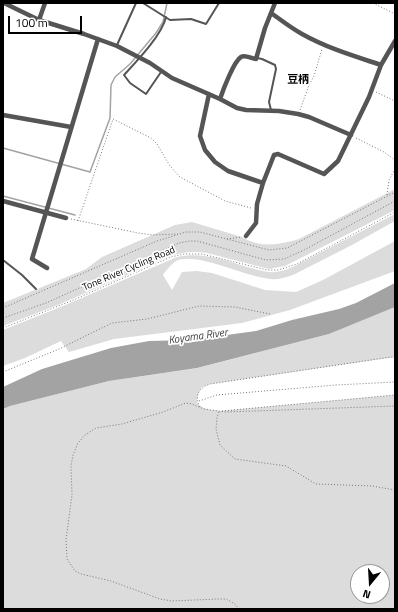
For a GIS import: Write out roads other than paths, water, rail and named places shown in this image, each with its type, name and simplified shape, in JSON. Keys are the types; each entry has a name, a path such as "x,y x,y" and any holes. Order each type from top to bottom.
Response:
{"street":[{"path":"4,3 39,20 117,46 172,78 241,109 279,111 298,114 309,117 351,135"},
{"path":"39,20 45,3"},
{"path":"220,99 228,77 240,58 244,56 254,60 257,58 265,28 275,3"},
{"path":"271,13 302,34 338,51 381,65"},
{"path":"47,268 32,259 98,39"},
{"path":"246,236 256,223 262,183 274,155 278,154 324,174 338,161 372,90 381,65 395,41"},
{"path":"209,94 200,136 205,150 215,162 228,171 262,183"},
{"path":"3,115 71,127"},
{"path":"3,201 66,218"}],"lane":[{"path":"117,46 136,3"},
{"path":"143,3 166,17 174,20 186,18 206,24 219,3"},
{"path":"161,72 146,94 130,83 124,75 140,58 158,34 165,23 166,17"},
{"path":"257,58 275,65 276,69 269,102 271,111"},
{"path":"3,260 22,275 36,289"}],"waterway":[{"path":"3,148 90,172 110,118 111,85 115,77 130,64 156,33 163,22 167,3"},
{"path":"3,196 75,215"}],"district":[{"name":"豆柄","path":"298,80"}],"water label":[{"name":"Koyama River","path":"198,337"}]}
